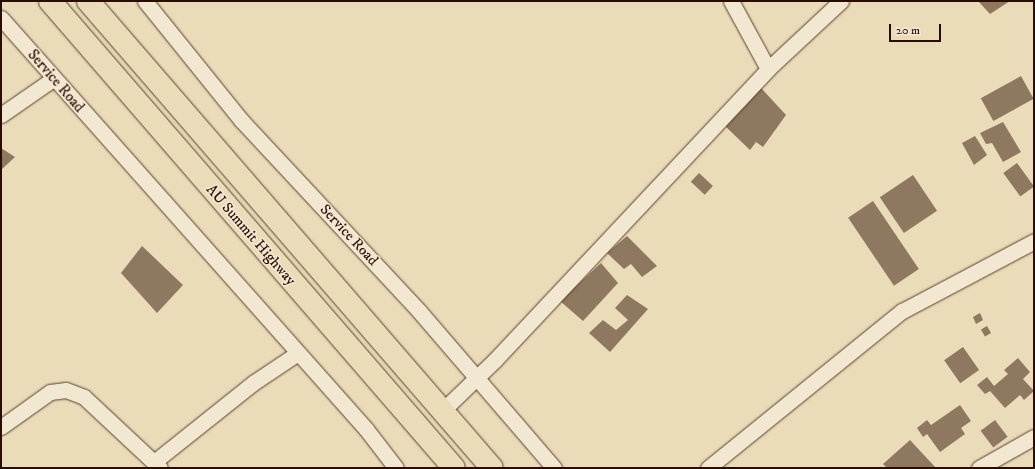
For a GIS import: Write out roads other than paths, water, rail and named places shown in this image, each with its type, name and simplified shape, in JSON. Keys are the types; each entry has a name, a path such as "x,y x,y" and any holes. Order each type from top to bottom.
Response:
{"main road":[{"name":"AU Summit Highway","path":"50,1 454,468"},
{"name":"AU Summit Highway","path":"88,1 492,468"}],"street":[{"name":"Service Road","path":"145,1 242,120 419,311 554,468"},
{"path":"731,1 768,69"},
{"path":"442,411 477,377 768,69 841,1"},
{"name":"Service Road","path":"1,18 53,79 366,429 396,468"},
{"path":"1,115 53,79"},
{"path":"708,468 902,311 1034,241"},
{"path":"1,427 50,392 66,390 84,397 157,465 253,383 298,353"},
{"path":"979,468 1034,437"}]}
